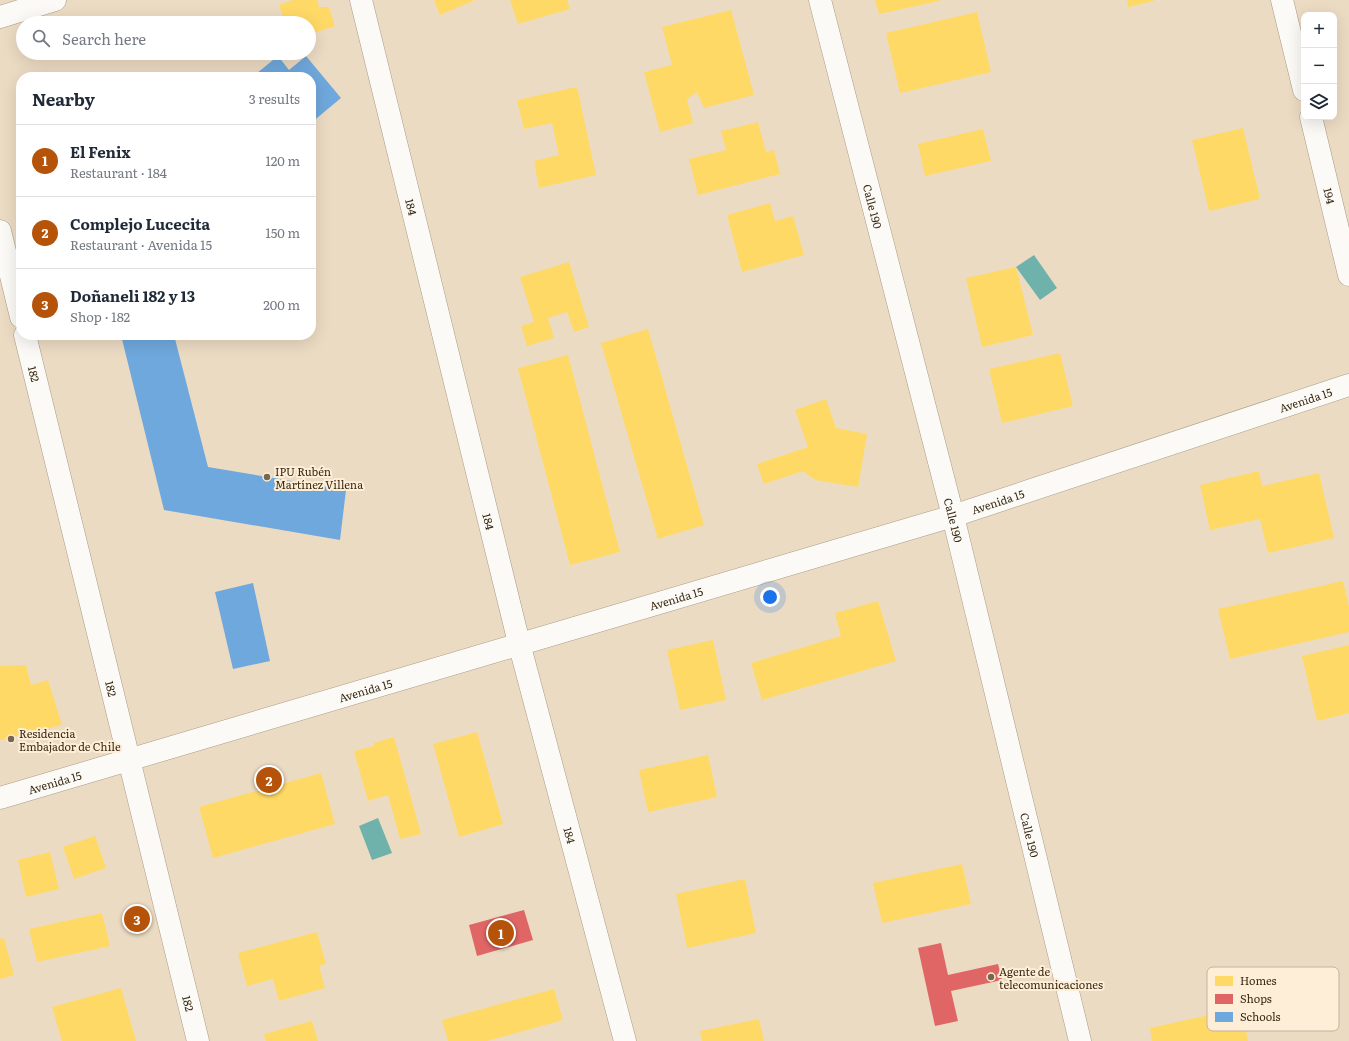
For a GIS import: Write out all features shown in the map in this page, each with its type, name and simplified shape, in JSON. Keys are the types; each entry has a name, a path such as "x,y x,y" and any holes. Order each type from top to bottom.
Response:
{"street":[{"path":"0,17 55,0"},
{"name":"184","path":"361,0 519,643 624,1041"},
{"name":"Calle 190","path":"820,0 953,516 1080,1041"},
{"path":"1282,0 1303,84"},
{"name":"194","path":"1312,120 1349,275"},
{"path":"0,231 16,297"},
{"name":"182","path":"26,340 198,1041"},
{"name":"Avenida 15","path":"0,798 519,643 953,516 1349,385"}],"water":[{"path":"1034,255 1057,288 1040,300 1016,267"},
{"path":"378,818 392,853 372,860 359,826"}],"building: Homes":[{"path":"293,0 317,0 319,7 329,7 335,26 316,32 316,16 283,16 279,5"},
{"path":"434,0 475,0 440,15"},
{"path":"510,0 567,0 570,9 518,24"},
{"path":"875,0 939,0 939,1 879,14"},
{"path":"1127,0 1154,0 1154,1 1128,7"},
{"path":"731,10 754,95 704,108 697,92 687,99 693,123 660,132 644,72 672,65 662,27"},
{"path":"977,12 991,72 900,93 886,33"},
{"path":"577,87 596,175 539,188 534,161 559,155 552,123 524,129 517,100"},
{"path":"758,122 766,152 774,150 780,174 698,195 689,159 726,150 721,131"},
{"path":"1243,128 1260,199 1209,211 1192,140"},
{"path":"983,129 991,161 925,176 918,144"},
{"path":"770,203 775,221 793,216 804,255 742,272 727,215"},
{"path":"569,262 589,327 574,332 567,312 548,318 554,338 527,346 521,326 534,322 520,277"},
{"path":"1016,267 1033,335 982,347 966,278"},
{"path":"648,329 704,525 658,539 601,343"},
{"path":"1060,353 1073,406 1002,423 989,369"},
{"path":"568,355 620,552 570,565 518,368"},
{"path":"826,399 836,428 867,434 858,487 815,480 803,471 764,484 757,464 808,447 795,410"},
{"path":"1259,471 1262,486 1319,473 1334,538 1268,553 1260,519 1210,530 1200,485"},
{"path":"1343,581 1349,607 1349,632 1230,659 1218,609"},
{"path":"878,601 896,661 762,700 751,663 841,636 835,613"},
{"path":"713,640 726,700 680,710 667,650"},
{"path":"1349,645 1349,713 1317,721 1302,656"},
{"path":"26,665 31,685 48,680 62,725 0,740 0,666"},
{"path":"477,732 503,824 459,837 433,744"},
{"path":"394,737 421,834 400,839 388,795 368,801 354,751 374,746 374,743"},
{"path":"708,755 717,797 648,812 639,770"},
{"path":"321,773 335,824 213,858 199,807"},
{"path":"95,836 106,868 74,879 63,847"},
{"path":"50,852 59,889 26,897 18,860"},
{"path":"962,864 971,904 882,923 873,883"},
{"path":"745,879 756,933 687,948 676,894"},
{"path":"102,913 110,946 37,962 29,929"},
{"path":"317,932 326,964 319,966 325,988 279,1001 273,979 247,986 238,953"},
{"path":"4,938 14,975 0,979 0,939"},
{"path":"121,988 136,1041 62,1041 52,1007"},
{"path":"554,989 563,1020 487,1041 448,1041 442,1020"},
{"path":"1207,1015 1207,1031 1246,1031 1248,1041 1152,1041 1150,1028"},
{"path":"759,1019 764,1041 702,1041 700,1031"},
{"path":"312,1021 318,1041 266,1041 264,1034"}],"building: Shops":[{"path":"524,910 533,940 477,956 469,925"},
{"path":"941,943 948,975 998,964 1002,980 951,991 958,1021 935,1026 918,948"}],"building: Schools":[{"path":"273,60 281,60 289,70 301,60 309,60 341,98 316,119 316,72 258,72"},
{"path":"122,340 175,340 208,467 346,490 340,540 164,510"},
{"path":"253,583 270,661 233,669 215,592"}],"place":[{"name":"IPU Rubén Martínez Villena","path":"267,477"},
{"name":"Residencia Embajador de Chile","path":"11,739"},
{"name":"Complejo Lucecita","path":"269,780"},
{"name":"Doñaneli 182 y 13","path":"137,919"},
{"name":"El Fenix","path":"501,933"},
{"name":"Agente de telecomunicaciones","path":"991,977"}]}
